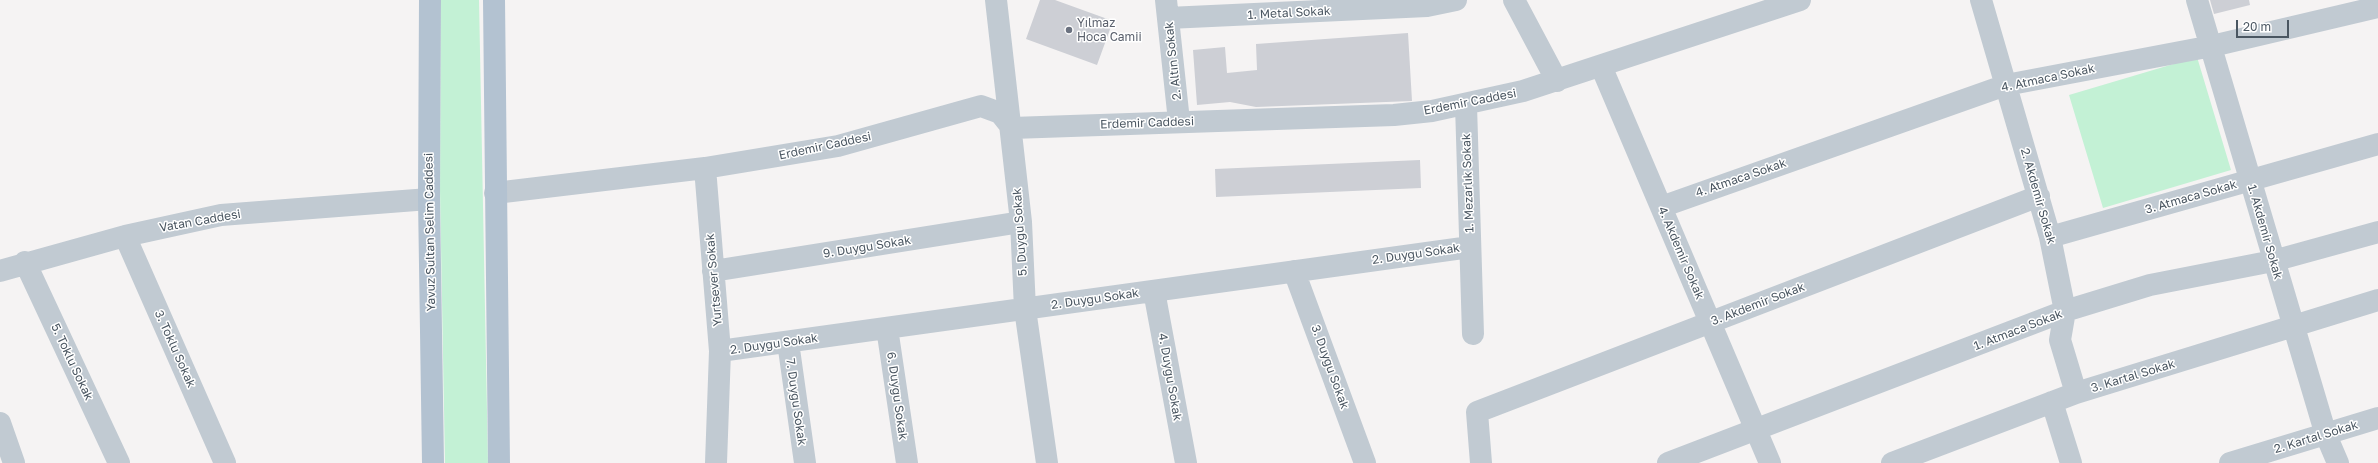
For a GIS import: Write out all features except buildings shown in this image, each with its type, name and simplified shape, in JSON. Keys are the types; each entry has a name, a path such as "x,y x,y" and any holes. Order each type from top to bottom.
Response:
{"main road":[{"name":"Yavuz Sultan Selim Caddesi","path":"430,0 429,198 433,463"},
{"path":"494,0 499,463"}],"street":[{"name":"5. Duygu Sokak","path":"996,0 1012,128 1021,222 1025,309 1047,463"},
{"name":"1. Metal Sokak","path":"1167,9 1427,6 1456,0"},
{"path":"1514,0 1557,81"},
{"name":"Erdemir Caddesi","path":"495,193 705,168 838,146 981,106 1000,114 1012,128 1179,121 1394,115 1466,105 1523,91 1601,66 1748,8 1800,0"},
{"name":"2. Akdemir Sokak","path":"1981,0 2050,237 2065,311 2060,340 2076,393"},
{"name":"1. Akdemir Sokak","path":"2197,0 2212,46 2293,327 2326,435 2338,463"},
{"name":"4. Atmaca Sokak","path":"1661,207 2006,85 2212,46 2378,7"},
{"name":"2. Altın Sokak","path":"1167,9 1179,121"},
{"name":"4. Akdemir Sokak","path":"1601,66 1770,463"},
{"name":"1. Mezarlık Sokak","path":"1466,105 1473,334"},
{"name":"3. Atmaca Sokak","path":"2050,237 2378,144"},
{"name":"Yurtsever Sokak","path":"705,168 720,351 716,463"},
{"name":"3. Akdemir Sokak","path":"1481,463 1477,412 2039,196"},
{"name":"Vatan Caddesi","path":"0,271 26,262 125,236 221,215 429,198"},
{"name":"9. Duygu Sokak","path":"713,271 1021,222"},
{"name":"1. Atmaca Sokak","path":"1668,463 2065,311 2150,285 2273,261 2378,232"},
{"name":"3. Toklu Sokak","path":"125,236 220,462"},
{"name":"2. Duygu Sokak","path":"720,351 1470,247"},
{"name":"5. Toklu Sokak","path":"26,262 119,463"},
{"name":"3. Duygu Sokak","path":"1294,272 1365,463"},
{"name":"4. Duygu Sokak","path":"1154,291 1186,463"},
{"name":"3. Kartal Sokak","path":"1892,463 2076,393 2378,300"},
{"name":"6. Duygu Sokak","path":"887,328 907,463"},
{"name":"7. Duygu Sokak","path":"788,342 804,463"},
{"path":"2052,402 2071,463"},
{"name":"2. Kartal Sokak","path":"2230,463 2378,418"},
{"path":"0,423 14,463"}],"green space":[{"path":"441,0 479,0 488,463 445,463 440,191"},
{"path":"2197,57 2231,170 2103,208 2069,95"}],"place":[{"name":"Yılmaz Hoca Camii","path":"1069,30"}]}
